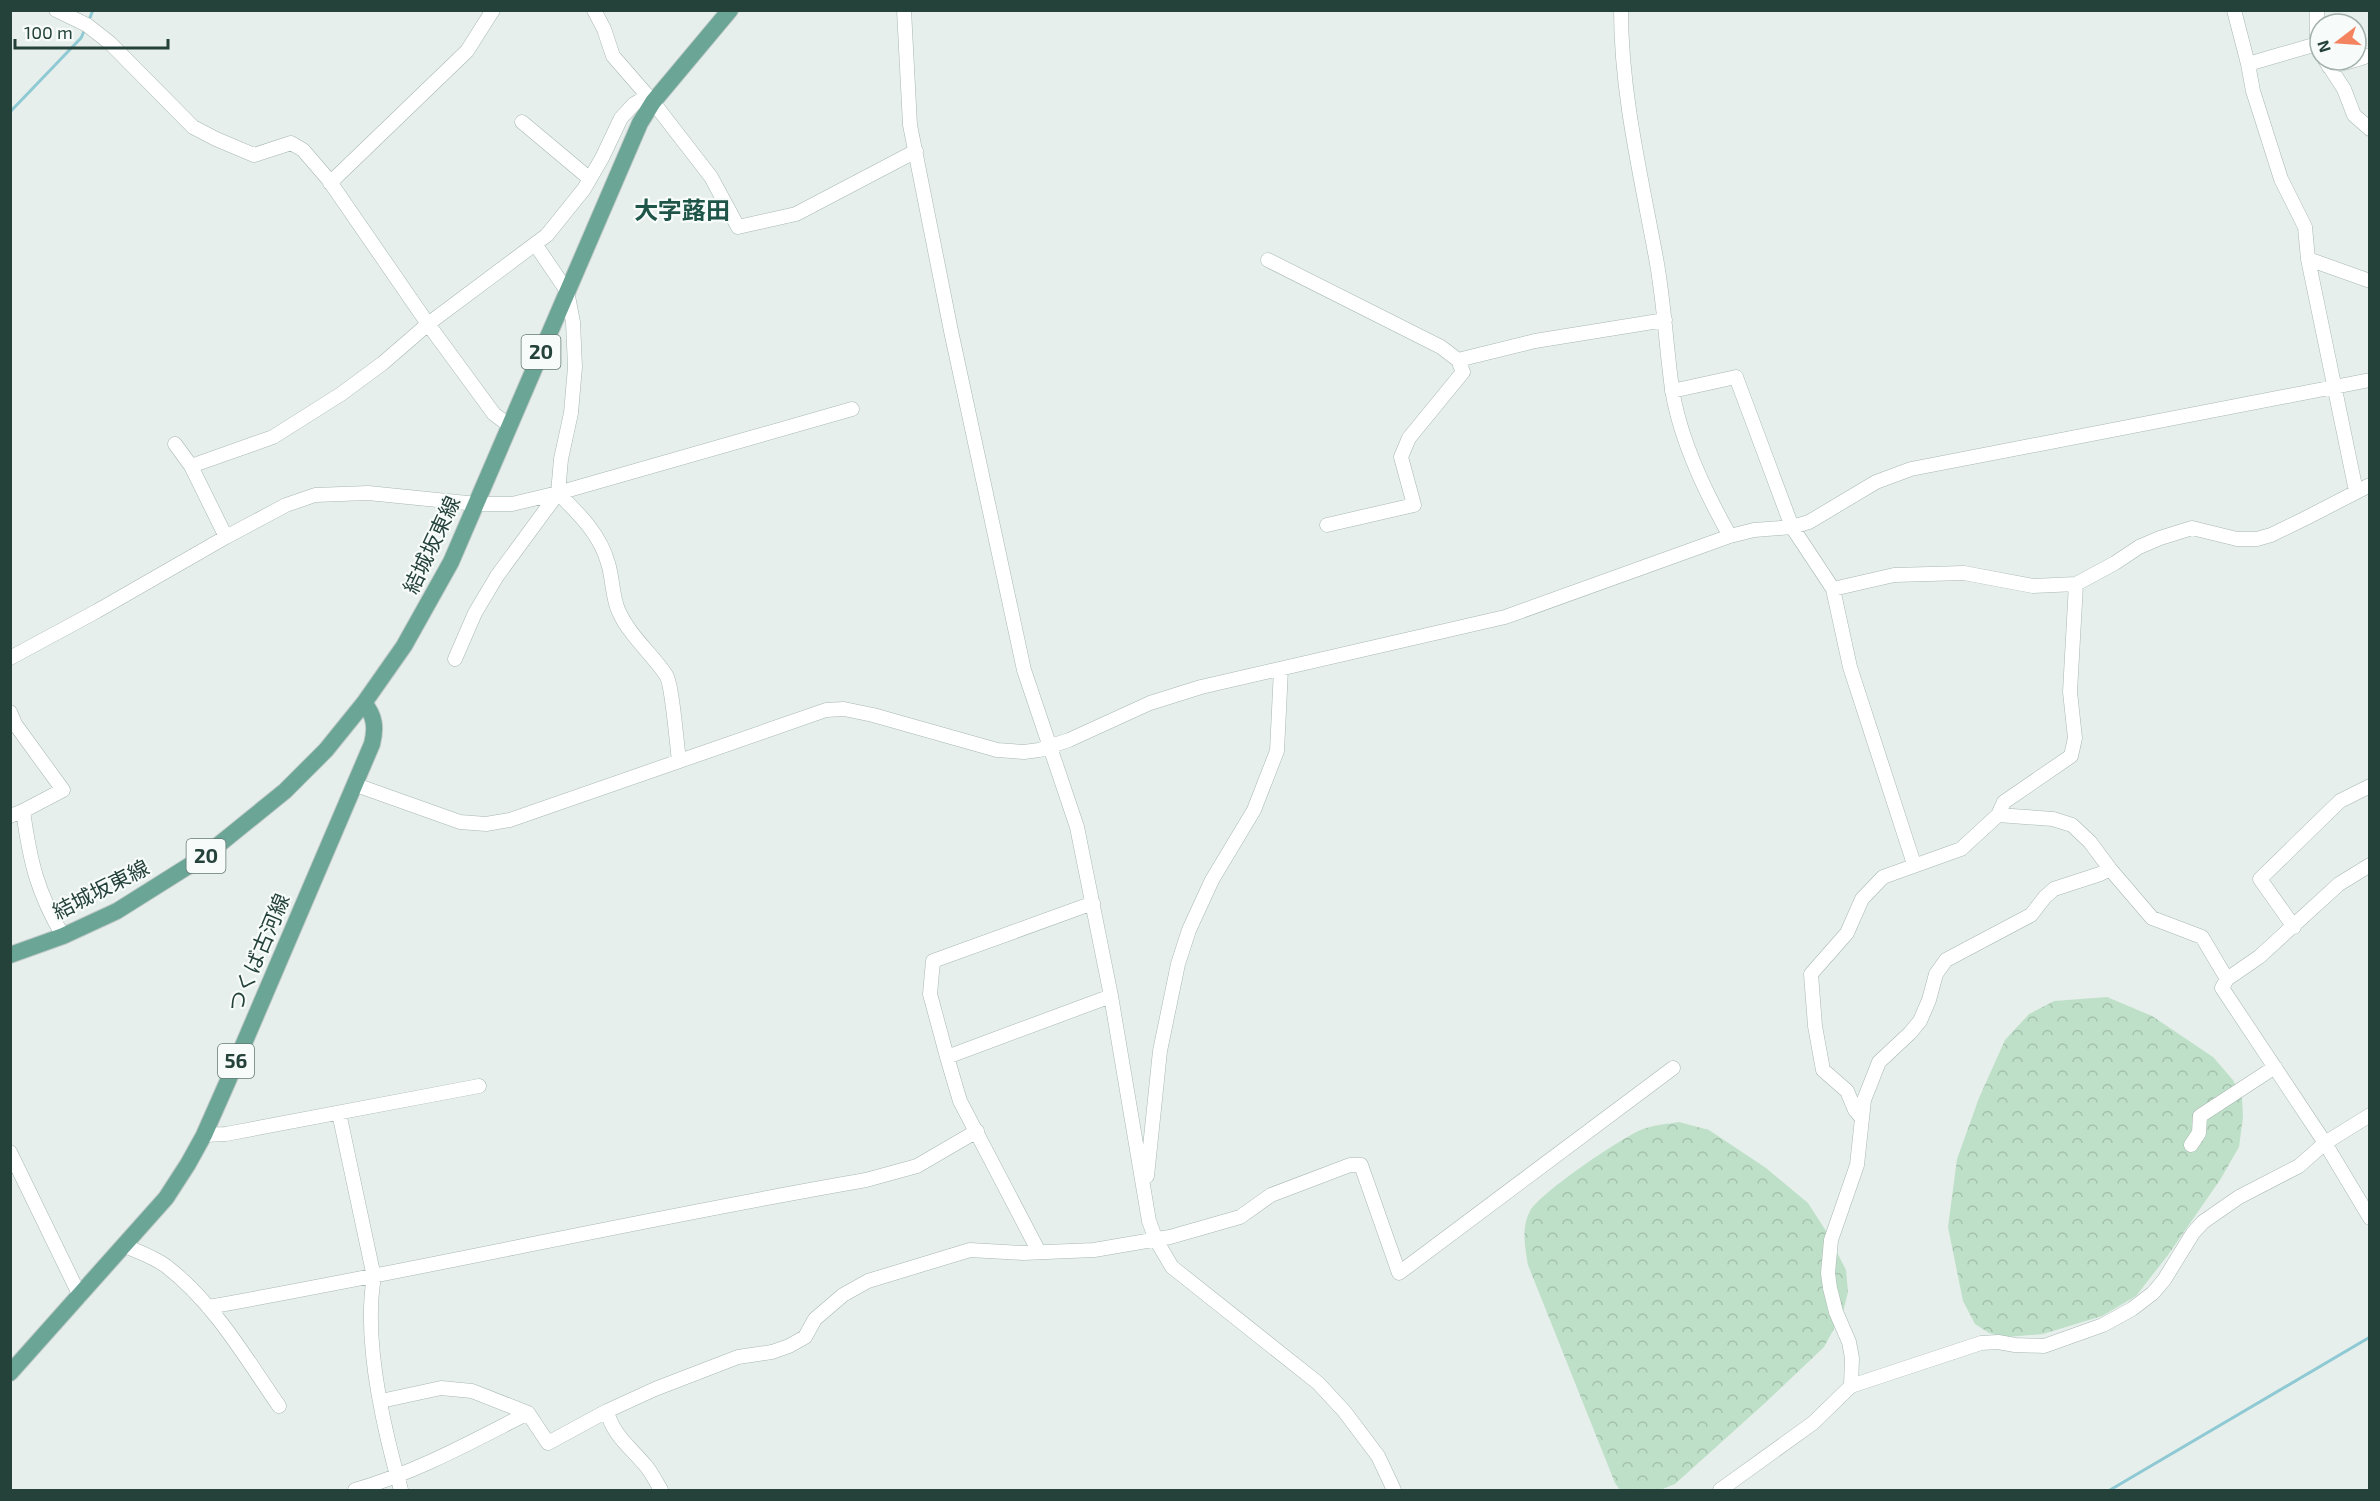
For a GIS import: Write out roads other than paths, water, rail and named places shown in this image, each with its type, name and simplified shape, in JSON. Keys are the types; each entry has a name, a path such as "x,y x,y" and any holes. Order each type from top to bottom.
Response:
{"main road":[{"name":"結城坂東線","path":"10,955 63,936 146,895 234,834 307,770 386,675 424,615 451,562 651,99 730,10"},
{"name":"つくば古河線","path":"10,1373 166,1198 204,1135 356,785 374,734 372,716 364,703"}],"street":[{"path":"56,10 87,25 110,43 193,127 254,155 291,143 303,150 330,183 494,414 510,426"},
{"path":"330,183 467,51 493,10"},
{"path":"594,10 604,29 613,56 651,99 711,177 738,227 796,214 916,151"},
{"path":"904,10 910,115 954,343 1024,670 1077,827 1111,996 1144,1195 1156,1240 1172,1267 1185,1279 1318,1383 1344,1411 1378,1456 1394,1491"},
{"path":"1620,10 1622,60 1659,270 1672,391 1688,447 1705,492 1730,536"},
{"path":"2234,10 2253,91 2281,179 2305,227 2308,259 2356,491"},
{"path":"2248,64 2308,50"},
{"path":"2332,72 2344,90 2354,115 2370,129"},
{"path":"191,466 273,437 341,394 383,363 428,324 547,235 590,179 621,118 634,104 651,99"},
{"path":"522,122 590,179"},
{"path":"455,659 475,613 497,576 558,493 561,459 571,413 575,367 571,302 567,291 535,244"},
{"path":"2308,259 2370,281"},
{"path":"1268,260 1441,347 1458,360 1463,372 1409,438 1401,457 1414,506 1327,525"},
{"path":"1458,360 1535,341 1665,320"},
{"path":"1672,391 1736,377 1792,527 1833,589 1850,667 1914,864"},
{"path":"356,785 460,822 486,824 510,820 826,710 844,709 997,750 1024,753 1049,748 1150,703 1201,687 1505,617 1730,536 1754,530 1792,527 1809,522 1876,482 1911,470 2370,380"},
{"path":"10,658 226,537 286,505 315,495 368,493 477,504 512,504 852,409"},
{"path":"175,444 191,466 226,537"},
{"path":"1833,589 1894,575 1964,573 2033,586 2076,584 2139,547 2160,538 2192,528 2237,539 2256,539 2271,535 2370,485"},
{"path":"558,493 584,518 601,543 609,565 612,588 620,613 646,653 668,677 679,761"},
{"path":"1861,1117 1855,1110 1847,1091 1823,1070 1815,1026 1811,974 1847,933 1862,899 1883,877 1961,849 1998,815 2004,802 2067,760 2073,751 2075,738 2070,692 2076,584"},
{"path":"1144,1195 1160,1051 1178,964 1189,930 1212,880 1254,810 1277,751 1281,669"},
{"path":"10,712 15,724 63,790 17,814 36,879 51,916 63,936"},
{"path":"2294,927 2260,879 2340,801 2370,786"},
{"path":"1998,815 2053,819 2072,825 2090,842 2152,918 2202,937 2227,979"},
{"path":"2370,865 2339,884 2259,957 2227,979 2222,988 2325,1143 2370,1218"},
{"path":"1851,1386 1851,1350 1836,1312 1828,1273 1831,1240 1857,1165 1864,1100 1879,1062 1917,1024 1929,1000 1936,974 1944,962 2031,915 2044,897 2054,889 2110,869"},
{"path":"1039,1252 960,1101 930,994 933,961 1094,903"},
{"path":"946,1057 1111,996"},
{"path":"2191,1145 2199,1133 2200,1116 2275,1067"},
{"path":"381,1401 441,1388 472,1391 528,1413 548,1443 607,1411 738,1357 772,1352 789,1346 805,1337 815,1319 843,1295 868,1281 970,1250 1023,1253 1094,1250 1156,1240 1240,1217 1271,1196 1350,1164 1361,1165 1399,1274 1673,1068"},
{"path":"204,1135 226,1134 479,1086"},
{"path":"339,1113 374,1277 370,1297 370,1336 399,1484"},
{"path":"1720,1491 1813,1423 1851,1386 1981,1343 1998,1342 2039,1347 2103,1325 2132,1309 2153,1293 2203,1222 2239,1197 2299,1166 2325,1143 2370,1116"},
{"path":"208,1307 374,1277 559,1238 866,1180 917,1166 977,1131"},
{"path":"10,1152 15,1172 80,1296"},
{"path":"125,1246 167,1267 208,1307 225,1327 279,1406"},
{"path":"607,1411 609,1420 624,1444 646,1467 661,1491"},
{"path":"355,1491 399,1484 438,1460 528,1413"}],"waterway":[{"path":"89,20 93,10"},
{"path":"10,112 81,38 85,29"},
{"path":"2110,1490 2370,1337"}],"district":[{"name":"大字蕗田","path":"682,211"}]}
